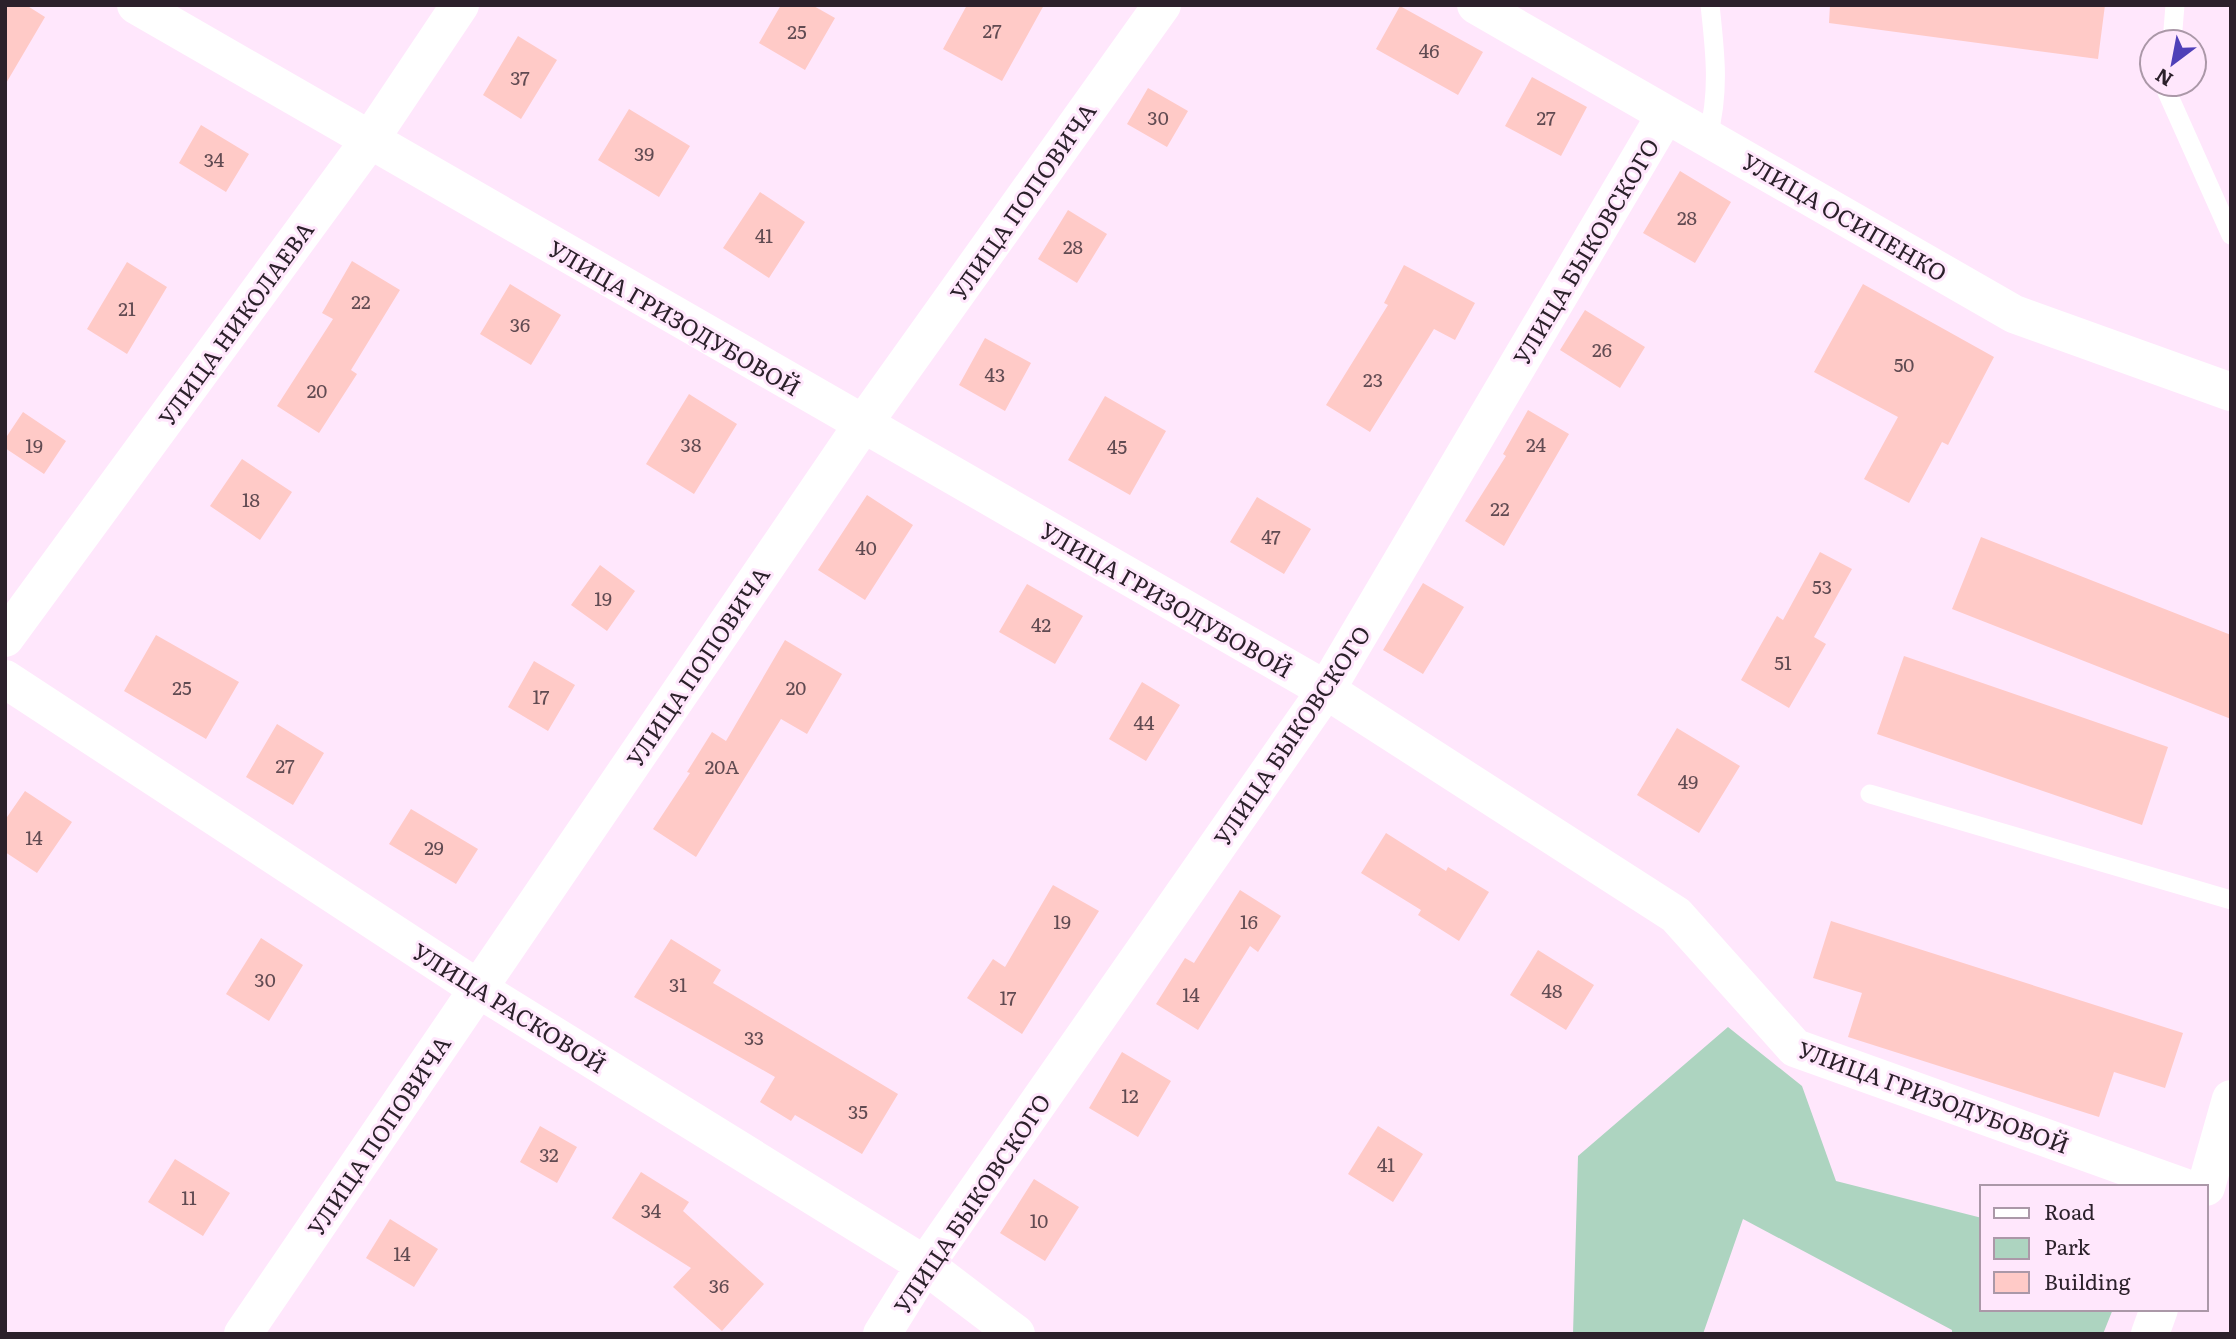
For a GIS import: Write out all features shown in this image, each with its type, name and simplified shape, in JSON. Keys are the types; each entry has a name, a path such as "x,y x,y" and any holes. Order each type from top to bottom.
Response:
{"street":[{"name":"УЛИЦА ГРИЗОДУБОВОЙ","path":"136,5 1326,690 1676,915 1796,1048 2177,1185"},
{"name":"УЛИЦА НИКОЛАЕВА","path":"5,638 369,141 460,5"},
{"name":"УЛИЦА ПОПОВИЧА","path":"243,1334 863,425 1161,5"},
{"name":"УЛИЦА ОСИПЕНКО","path":"1476,5 2014,314 2231,392"},
{"name":"УЛИЦА БЫКОВСКОГО","path":"882,1334 925,1265 1326,690 1666,114"},
{"name":"УЛИЦА РАСКОВОЙ","path":"5,679 477,988 925,1265 1016,1334"},
{"path":"2207,1185 2231,1099"},
{"path":"2150,1334 2158,1311"}],"lane":[{"path":"1708,136 1716,105 1717,76 1710,5"},
{"path":"2173,28 2175,5"},
{"path":"2170,98 2231,235"},
{"path":"1870,794 2231,900"}],"green space":[{"path":"1728,1027 1802,1086 1836,1181 1980,1217 1980,1311 2112,1311 2103,1334 1952,1334 1952,1330 1743,1219 1703,1334 1573,1334 1578,1156"}],"building":[{"path":"5,5 26,5 45,17 5,85"},
{"path":"781,5 812,5 835,18 805,70 759,43"},
{"path":"967,5 1044,5 1002,81 943,49"},
{"path":"1830,5 2105,5 2098,59 1829,23"},
{"path":"1400,6 1483,52 1458,95 1376,49"},
{"path":"518,36 557,60 521,119 483,95"},
{"path":"1532,77 1587,107 1561,156 1505,126"},
{"path":"1148,88 1188,111 1167,147 1127,124"},
{"path":"629,109 690,146 659,197 598,160"},
{"path":"201,125 249,154 226,192 179,163"},
{"path":"1680,171 1731,202 1695,263 1643,233"},
{"path":"760,192 805,222 769,278 723,248"},
{"path":"1068,210 1107,234 1077,283 1038,259"},
{"path":"352,261 400,290 351,370 357,374 319,433 277,406 333,319 322,313"},
{"path":"127,262 167,287 127,354 87,329"},
{"path":"1404,265 1475,303 1455,340 1434,329 1370,432 1326,405 1388,305 1384,303"},
{"path":"510,284 561,315 531,365 480,334"},
{"path":"1863,284 1994,357 1948,445 1942,442 1909,503 1864,479 1898,417 1814,372"},
{"path":"1585,310 1645,347 1620,388 1560,350"},
{"path":"985,338 1031,363 1005,411 959,385"},
{"path":"689,394 737,424 694,494 646,464"},
{"path":"1105,396 1166,431 1130,495 1068,460"},
{"path":"1528,410 1569,434 1504,546 1465,521 1506,456 1503,454"},
{"path":"23,412 66,441 44,474 5,448 5,439"},
{"path":"242,459 292,492 260,540 210,506"},
{"path":"867,495 913,525 865,600 818,570"},
{"path":"1257,497 1311,529 1284,574 1230,542"},
{"path":"1981,537 2231,635 2231,719 1952,609"},
{"path":"1820,552 1852,569 1814,637 1826,644 1789,708 1741,680 1777,616 1783,620"},
{"path":"600,565 635,591 607,631 571,605"},
{"path":"1423,583 1464,607 1423,674 1383,650"},
{"path":"1027,584 1083,616 1055,664 999,632"},
{"path":"156,635 239,682 206,739 124,691"},
{"path":"785,640 842,674 807,734 781,719 696,857 653,829 690,773 687,772 712,732 726,741"},
{"path":"1904,656 2168,747 2142,825 1877,734"},
{"path":"534,661 575,685 548,731 508,707"},
{"path":"1142,682 1180,705 1146,761 1109,739"},
{"path":"277,724 324,753 293,805 246,777"},
{"path":"1677,728 1740,766 1699,833 1637,795"},
{"path":"25,791 72,822 37,873 5,852 5,820"},
{"path":"411,809 478,849 456,884 389,844"},
{"path":"1386,833 1446,871 1448,867 1489,892 1459,941 1418,915 1421,910 1361,873"},
{"path":"1053,885 1099,911 1022,1034 967,998 993,959 1005,967"},
{"path":"1240,890 1281,916 1258,952 1250,946 1198,1030 1156,1004 1185,958 1194,963"},
{"path":"1831,921 2183,1033 2165,1088 2114,1072 2099,1117 1848,1037 1862,993 1813,978"},
{"path":"261,938 303,965 269,1021 226,994"},
{"path":"671,939 721,970 713,983 898,1094 862,1154 795,1115 791,1121 760,1102 775,1077 634,997"},
{"path":"1538,950 1594,985 1566,1030 1510,995"},
{"path":"1122,1052 1171,1081 1138,1137 1089,1108"},
{"path":"540,1126 577,1147 557,1183 520,1162"},
{"path":"1378,1126 1423,1154 1393,1202 1348,1174"},
{"path":"175,1159 230,1193 203,1236 148,1202"},
{"path":"641,1172 689,1202 683,1211 764,1284 722,1331 673,1287 691,1268 612,1218"},
{"path":"1034,1179 1079,1207 1045,1261 1000,1233"},
{"path":"390,1219 438,1249 414,1287 366,1258"}]}
